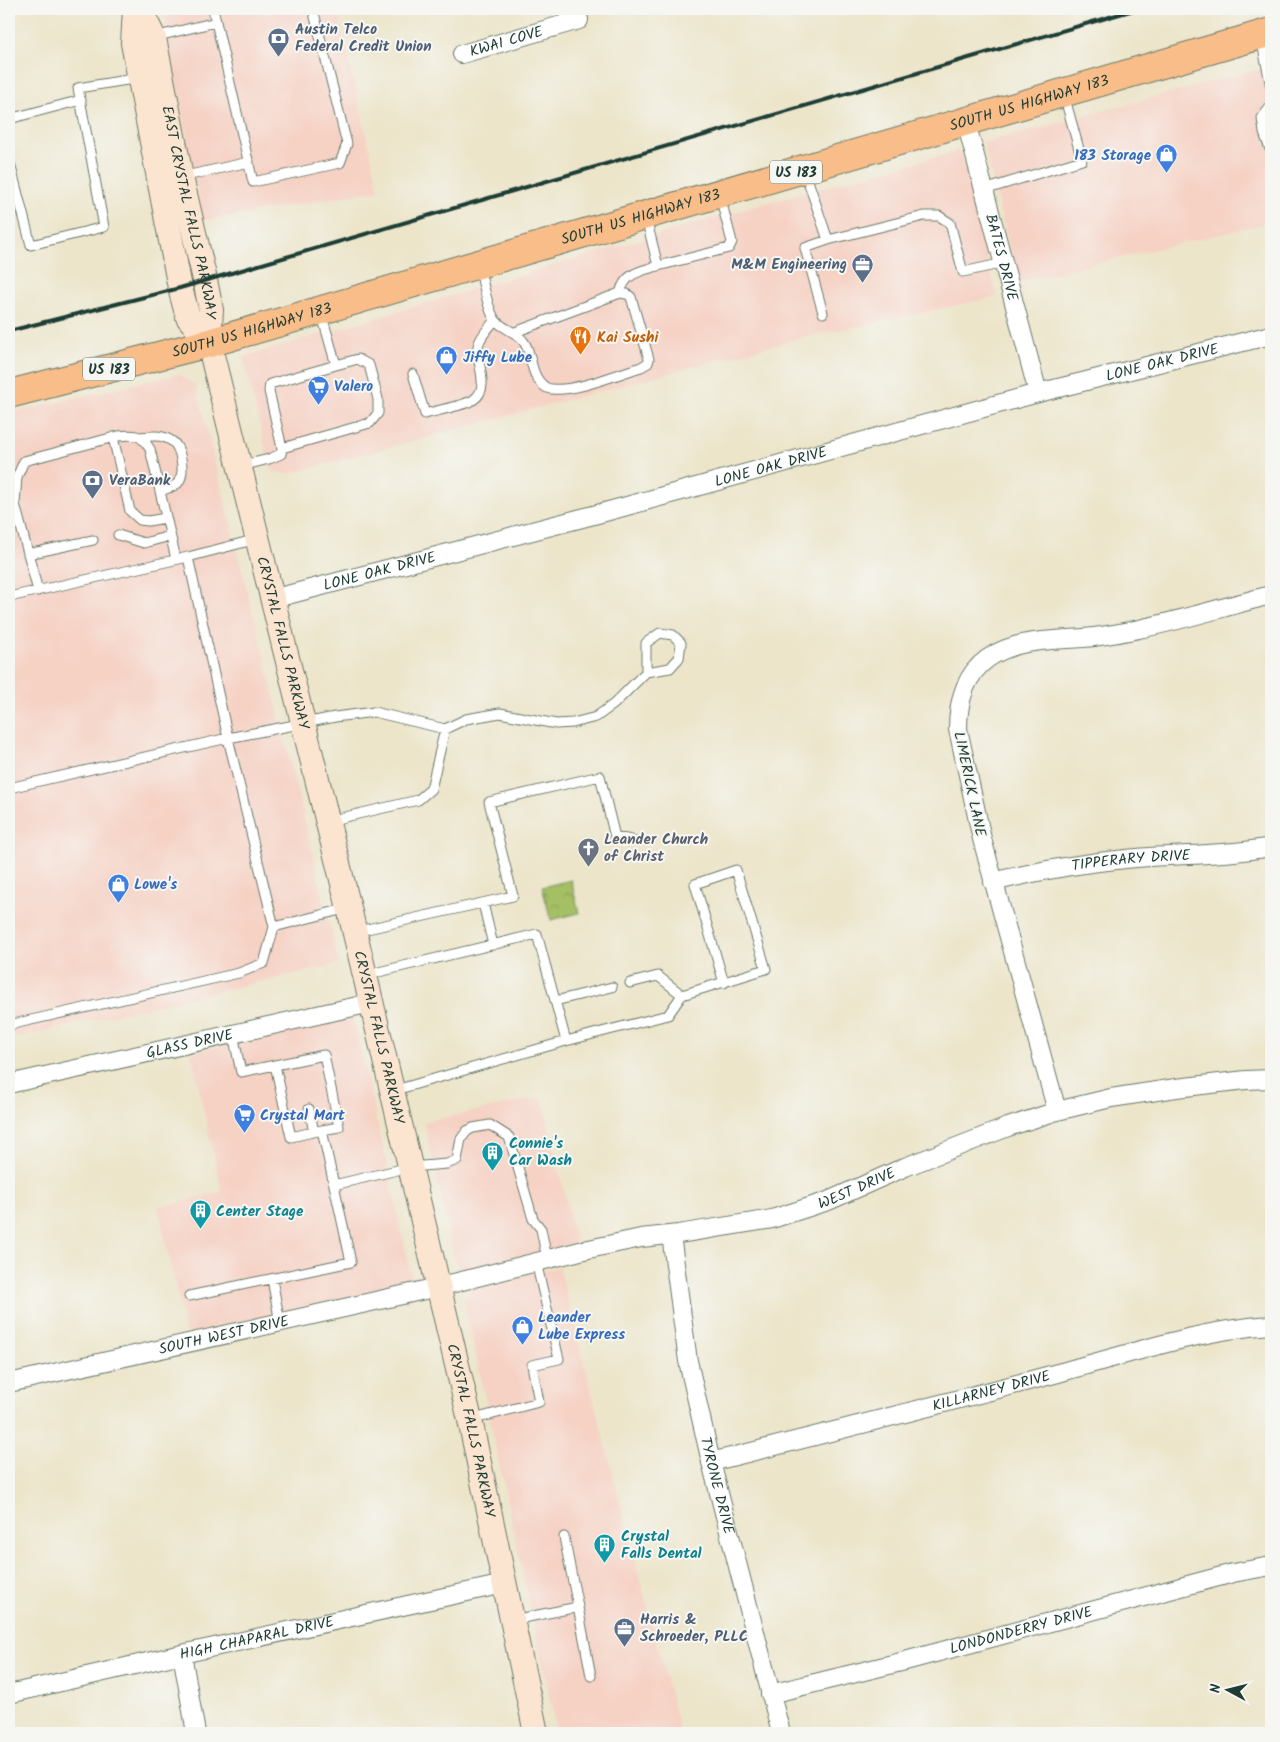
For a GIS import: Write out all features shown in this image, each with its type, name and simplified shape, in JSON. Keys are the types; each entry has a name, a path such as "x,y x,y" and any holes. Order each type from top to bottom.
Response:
{"main road":[{"name":"EAST CRYSTAL FALLS PARKWAY","path":"135,9 133,43 180,288 188,317 209,343"},
{"name":"EAST CRYSTAL FALLS PARKWAY","path":"140,9 154,38 181,177 211,310 209,343"},
{"name":"SOUTH US HIGHWAY 183","path":"9,394 209,343 1266,34"},
{"name":"CRYSTAL FALLS PARKWAY","path":"209,343 328,821 470,1420 536,1733"}],"street":[{"name":"KWAI COVE","path":"462,54 578,14"},
{"name":"BATES DRIVE","path":"966,122 1038,393"},
{"name":"LONE OAK DRIVE","path":"272,599 606,512 1038,393 1271,335"},
{"name":"LIMERICK LANE","path":"1057,1111 982,840 958,729 960,699 967,682 978,667 987,659 1002,649 1019,644 1095,636 1141,628 1271,595"},
{"name":"TIPPERARY DRIVE","path":"993,882 1076,864 1271,848"},
{"name":"GLASS DRIVE","path":"9,1084 371,1003"},
{"name":"WEST DRIVE","path":"438,1287 541,1260 641,1238 744,1224 801,1211 1008,1127 1057,1111 1111,1098 1176,1088 1271,1078"},
{"name":"TYRONE DRIVE","path":"671,1235 688,1361 710,1462 780,1733"},
{"name":"SOUTH WEST DRIVE","path":"9,1383 438,1287"},
{"name":"KILLARNEY DRIVE","path":"710,1462 1049,1376 1171,1341 1227,1330 1271,1325"},
{"name":"LONDONDERRY DRIVE","path":"770,1694 905,1661 1233,1573 1271,1566"},
{"name":"HIGH CHAPARAL DRIVE","path":"9,1694 182,1654 504,1584"},
{"path":"182,1654 196,1733"}],"lane":[{"path":"213,9 253,182 340,163 346,144 313,9"},
{"path":"154,38 216,22"},
{"path":"1266,34 1271,87"},
{"path":"9,160 32,245 104,227 78,88 139,78"},
{"path":"984,190 1082,160 1063,93"},
{"path":"9,119 80,100"},
{"path":"1271,106 1262,118 1264,133 1271,149"},
{"path":"181,177 249,162"},
{"path":"804,170 828,240"},
{"path":"620,293 622,285 629,277 638,272 729,248 731,246 730,234 720,195"},
{"path":"646,215 658,266"},
{"path":"823,313 805,248 828,240 924,216 939,216 950,223 963,272 1004,263"},
{"path":"479,264 495,320 505,328 516,332 526,345 538,381 551,389 575,387 641,367 648,363 649,359 631,297 627,294 620,293 516,332"},
{"path":"320,310 336,365"},
{"path":"413,374 425,414 472,401 478,395 482,386 478,355 480,338 495,320"},
{"path":"240,466 281,454 282,448 269,391 270,384 358,359 369,365 378,399 378,414 370,423 282,448"},
{"path":"38,591 12,502 16,477 24,461 113,437 133,434 144,439 150,449 176,560"},
{"path":"113,437 130,511 140,520 148,521 166,518"},
{"path":"139,437 162,437 176,445 183,470 181,478 177,484 160,491"},
{"path":"118,536 144,542 170,536"},
{"path":"9,597 176,560 257,539"},
{"path":"28,554 93,540"},
{"path":"9,1025 240,972 264,963 274,926 228,738 188,557"},
{"path":"9,788 303,722 374,712 445,729 466,719 500,713 556,724 581,721 596,717 614,704 646,672 670,668 679,658 680,643 672,635 660,633 646,642 646,672"},
{"path":"328,821 418,800 431,790 445,729"},
{"path":"354,932 513,896 489,802 600,776 615,837 632,840"},
{"path":"392,1091 668,1015 682,995 724,983 766,969 736,870 695,884 724,983"},
{"path":"483,903 493,945"},
{"path":"274,926 349,908"},
{"path":"364,976 537,934 566,1042"},
{"path":"630,983 658,976 682,995"},
{"path":"555,1001 612,988"},
{"path":"233,1034 241,1072 276,1065 300,1064 324,1055 339,1126 291,1137 276,1065"},
{"path":"189,1296 351,1262 334,1185 318,1131 309,1109"},
{"path":"334,1185 410,1167 448,1164 457,1160 461,1139 467,1130 482,1125 490,1125 509,1136 533,1219 541,1229 541,1260 559,1359 532,1365 539,1402 470,1420"},
{"path":"272,1279 280,1323"},
{"path":"564,1537 591,1676"},
{"path":"512,1620 578,1607"}],"shaded area":[{"path":"162,9 337,9 379,190 203,221"},
{"path":"1271,66 1271,222 1018,282 983,143"},
{"path":"961,150 997,297 801,338 288,474 271,471 243,357 766,203"},
{"path":"179,374 196,386 339,964 9,1039 9,413"},
{"path":"353,1015 413,1282 186,1334 158,1207 222,1192 191,1053"},
{"path":"542,1097 576,1243 464,1270 455,1261 424,1122"},
{"path":"559,1266 680,1733 557,1733 464,1300 472,1288"}],"green space":[{"path":"571,880 579,913 551,920 542,887"}],"railway":[{"path":"9,331 180,288 1137,9"}],"place":[{"name":"Austin Telco Federal Credit Union","path":"279,57"},
{"name":"183 Storage","path":"1167,174"},
{"name":"M&M Engineering","path":"863,283"},
{"name":"Kai Sushi","path":"581,356"},
{"name":"Jiffy Lube","path":"447,376"},
{"name":"Valero","path":"318,405"},
{"name":"VeraBank","path":"93,499"},
{"name":"Leander Church of Christ","path":"588,867"},
{"name":"Lowe's","path":"118,903"},
{"name":"Crystal Mart","path":"244,1134"},
{"name":"Connie's Car Wash","path":"493,1171"},
{"name":"Center Stage","path":"200,1230"},
{"name":"Leander Lube Express","path":"522,1345"},
{"name":"Crystal Falls Dental","path":"605,1564"},
{"name":"Harris & Schroeder, PLLC","path":"624,1647"}]}
